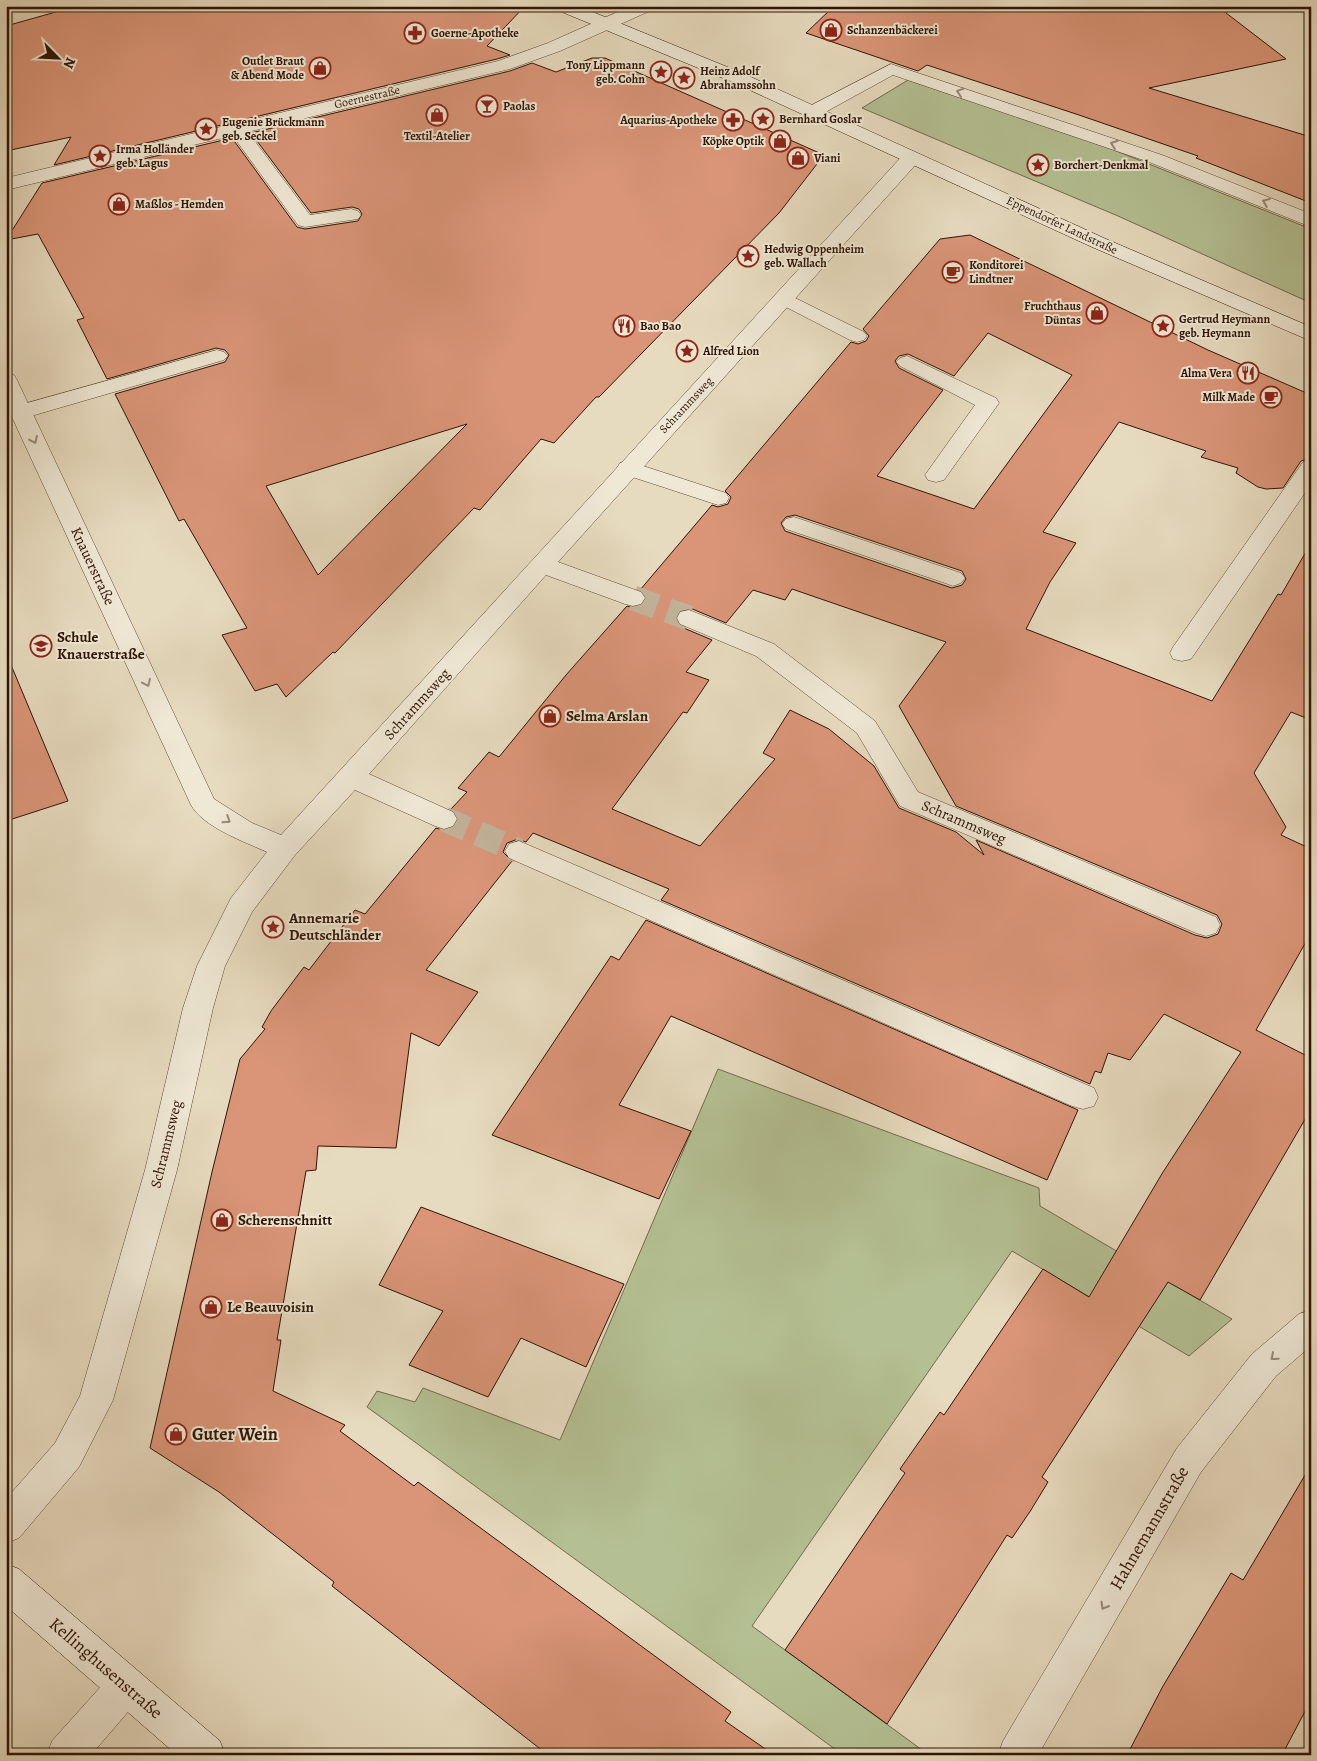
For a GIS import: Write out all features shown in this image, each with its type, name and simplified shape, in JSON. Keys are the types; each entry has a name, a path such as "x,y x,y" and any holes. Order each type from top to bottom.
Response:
{"street":[{"name":"Eppendorfer Landstraße","path":"563,6 814,111 910,158 1311,336"},
{"name":"Goernestraße","path":"6,184 504,65 554,47 646,6"},
{"path":"814,111 891,69 1062,126 1200,175 1311,221"},
{"path":"236,128 305,221 351,215"},
{"name":"Schrammsweg","path":"6,1526 67,1455 96,1400 161,1170 198,1008 211,966 241,906 284,848 352,777 628,468 785,299 910,158"},
{"path":"785,299 857,336"},
{"path":"14,406 217,356"},
{"path":"907,362 988,403 936,475"},
{"name":"Knauerstraße","path":"6,380 14,406 204,805 242,830 284,848"},
{"path":"1182,653 1311,466"},
{"path":"628,468 718,498"},
{"path":"794,524 953,578"},
{"path":"543,565 633,598"},
{"name":"Schrammsweg","path":"689,618 765,650 866,727 909,799 1206,925"},
{"path":"352,777 444,818"},
{"path":"520,851 1083,1097"},
{"name":"Hahnemannstraße","path":"1017,1755 1189,1460 1264,1366 1311,1325"},
{"name":"Kellinghusenstraße","path":"6,1582 206,1755"},
{"path":"66,1755 126,1686"}],"green space":[{"path":"908,80 1109,148 1311,229 1311,303 1118,216 862,108"},
{"path":"718,1069 1039,1188 1040,1206 1232,1319 1189,1356 1012,1251 752,1626 929,1755 843,1755 367,1407 377,1391 415,1402 423,1388 560,1440"}],"building":[{"path":"77,6 525,6 487,46 510,55 497,59 54,165 71,137 6,151 6,26"},
{"path":"834,6 1217,6 1286,59 1149,88 1311,137 1311,203 1196,158 1198,156 1079,115 927,65 918,71 806,33"},
{"path":"592,58 605,58 824,155 779,213 599,397 596,397 554,443 541,439 480,510 474,508 335,653 333,652 286,697 277,684 255,691 222,635 247,628 184,519 179,521 115,394 225,362 229,355 225,350 216,348 107,379 77,320 84,318 38,234 6,240 42,183 232,138 297,227 305,229 358,221 362,214 359,209 352,207 311,213 251,133 510,71 532,63 556,72","holes":["467,424 318,575 266,486"]},
{"path":"970,235 1208,350 1311,395 1311,458 1301,461 1283,488 1266,489 1258,487 1236,473 1238,468 1201,457 1206,451 1119,422 1043,532 1076,543 1050,582 1026,629 1212,701 1278,594 1281,595 1311,543 1311,720 1291,712 1254,773 1286,827 1281,835 1311,849 1311,933 1256,1030 1311,1058 1311,1109 1200,1300 1168,1282 1042,1477 1048,1482 1031,1510 1012,1538 1007,1535 887,1724 785,1650 905,1473 900,1469 940,1412 944,1415 1043,1269 1089,1297 1163,1172 1241,1052 1164,1014 1130,1060 1108,1053 1101,1073 1095,1071 1090,1084 661,900 669,889 533,833 526,842 518,839 507,843 503,852 512,861 426,970 478,992 439,1046 411,1033 396,1148 318,1146 316,1170 306,1171 277,1340 281,1340 273,1391 345,1425 340,1431 414,1486 418,1482 731,1712 725,1721 774,1755 548,1755 332,1586 334,1582 219,1492 150,1448 212,1172 240,1059 265,1029 262,1027 271,1011 304,967 309,970 355,910 365,914 436,828 445,831 455,827 459,818 451,809 467,792 458,788 489,752 499,757 566,675 627,606 633,608 643,605 647,597 640,590 712,505 718,507 728,504 731,497 725,491 851,342 858,344 866,341 869,336 863,329 940,239","holes":["988,333 1072,375 974,509 877,476 943,390 899,368 895,361 899,356 908,354 954,376","795,515 962,571 966,579 962,585 952,588 785,531 781,523 786,517","792,589 946,642 899,706 956,806 1217,915 1222,924 1218,934 1207,938 1195,935 976,840 984,855 956,832 899,808 874,766 829,729 790,710 763,753 775,759 700,846 612,809 683,712 687,713 709,680 686,672 712,640 679,626 675,619 678,611 690,608 726,623 753,590 785,600"]},
{"path":"6,653 68,801 6,821"},
{"path":"646,920 1078,1110 1047,1180 671,1016 619,1105 691,1131 659,1199 492,1135 611,956 619,960"},
{"path":"421,1207 624,1284 586,1367 521,1338 488,1397 409,1365 443,1311 379,1285"},
{"path":"1311,1465 1311,1700 1282,1755 1127,1755 1163,1686 1231,1573 1243,1580"}],"tunnel":[{"path":"633,598 689,618"},
{"path":"444,819 519,851"}],"place":[{"name":"Schanzenbäckerei","path":"831,30"},
{"name":"Goerne-Apotheke","path":"415,33"},
{"name":"Outlet Braut & Abend Mode","path":"320,68"},
{"name":"Tony Lippmann geb. Cohn","path":"661,72"},
{"name":"Heinz Adolf Abrahamssohn","path":"684,78"},
{"name":"Paolas","path":"487,106"},
{"name":"Textil-Atelier","path":"437,115"},
{"name":"Bernhard Goslar","path":"763,119"},
{"name":"Aquarius-Apotheke","path":"733,120"},
{"name":"Eugenie Brückmann geb. Seckel","path":"206,129"},
{"name":"Köpke Optik","path":"780,141"},
{"name":"Irma Holländer geb. Lagus","path":"100,156"},
{"name":"Viani","path":"798,158"},
{"name":"Borchert-Denkmal","path":"1038,165"},
{"name":"Maßlos - Hemden","path":"119,204"},
{"name":"Hedwig Oppenheim geb. Wallach","path":"748,256"},
{"name":"Konditorei Lindtner","path":"953,272"},
{"name":"Fruchthaus Düntas","path":"1097,313"},
{"name":"Bao Bao","path":"624,326"},
{"name":"Gertrud Heymann geb. Heymann","path":"1163,326"},
{"name":"Alfred Lion","path":"687,351"},
{"name":"Alma Vera","path":"1248,373"},
{"name":"Milk Made","path":"1271,397"},
{"name":"Schule Knauerstraße","path":"41,646"},
{"name":"Selma Arslan","path":"550,716"},
{"name":"Annemarie Deutschländer","path":"273,927"},
{"name":"Scherenschnitt","path":"222,1220"},
{"name":"Le Beauvoisin","path":"211,1307"},
{"name":"Guter Wein","path":"176,1434"}]}
